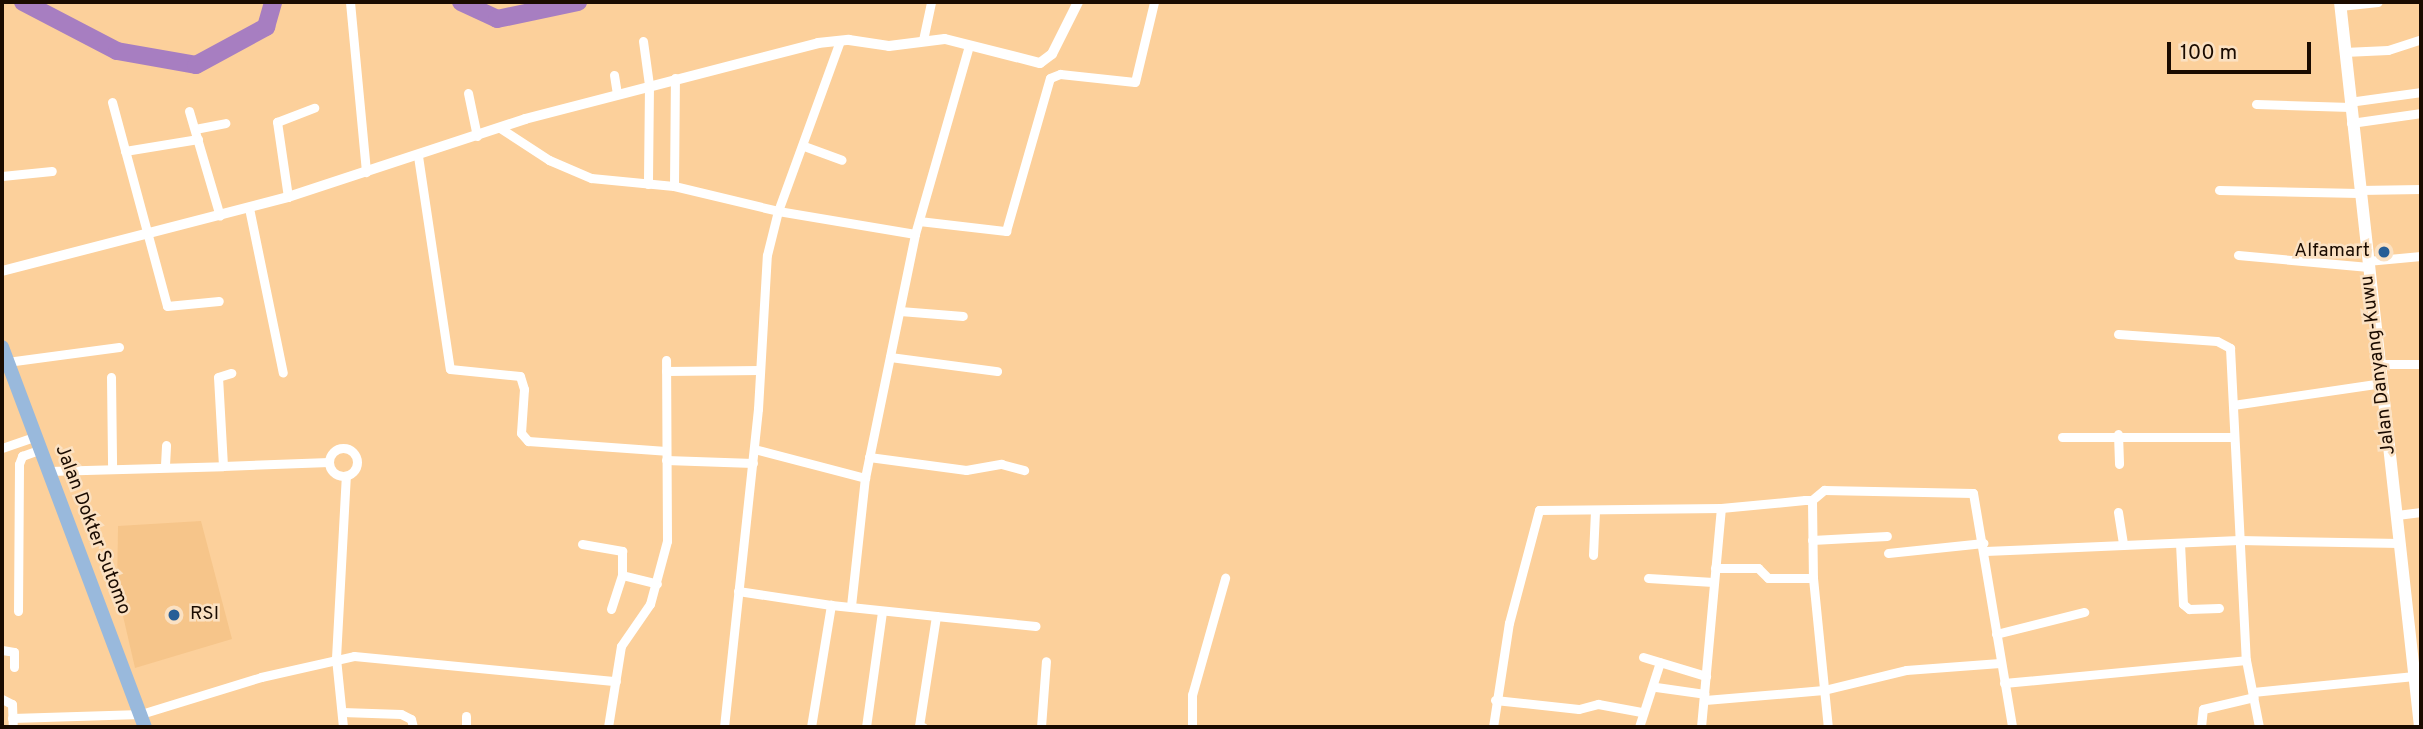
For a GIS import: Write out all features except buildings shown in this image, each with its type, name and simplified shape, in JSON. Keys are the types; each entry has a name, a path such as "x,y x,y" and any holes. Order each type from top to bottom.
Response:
{"main road":[{"name":"Jalan Danyang-Kuwu","path":"2340,4 2420,727"},
{"name":"Jalan Dokter Sutomo","path":"2,347 8,362 8,381 38,443 143,721"}],"street":[{"path":"350,2 366,172"},
{"path":"923,40 930,2"},
{"path":"2,271 288,197 500,128 649,85 840,41 889,46 923,40 969,46 1030,64 1047,60 1077,2"},
{"path":"1054,74 1135,82 1154,2"},
{"path":"2340,4 2378,2"},
{"path":"2344,52 2388,50 2421,39"},
{"path":"643,41 649,85 648,184"},
{"path":"724,727 753,463 767,255 778,211 804,146 840,41"},
{"path":"851,606 865,478 915,234 969,46"},
{"path":"919,221 1006,231 1030,134 1054,74 1047,60"},
{"path":"614,75 617,94"},
{"path":"674,186 675,78"},
{"path":"2256,104 2350,104 2421,92"},
{"path":"468,93 477,136"},
{"path":"112,102 167,306 219,301"},
{"path":"288,197 277,122 314,108"},
{"path":"189,111 219,216"},
{"path":"2351,122 2421,113"},
{"path":"125,151 197,134 225,122"},
{"path":"500,128 573,172 674,186 778,211 915,234"},
{"path":"804,146 842,160"},
{"path":"418,156 450,369 520,376 521,433 528,440 753,463"},
{"path":"2,176 52,171"},
{"path":"2219,190 2359,192 2421,189"},
{"path":"249,208 283,373"},
{"path":"2238,255 2367,264 2421,256"},
{"path":"900,311 963,316"},
{"path":"2118,334 2224,342 2232,360 2246,660 2259,727"},
{"path":"8,362 118,347"},
{"path":"890,357 998,371"},
{"path":"607,727 621,646 644,616 657,584 667,541 666,360"},
{"path":"2379,364 2421,364"},
{"path":"666,371 761,370"},
{"path":"223,466 218,377 231,373"},
{"path":"111,377 112,465"},
{"path":"2233,405 2382,383"},
{"path":"2062,437 2118,434 2234,437"},
{"path":"2118,434 2119,464"},
{"path":"2,448 38,443"},
{"path":"18,611 19,464 22,456 38,443"},
{"path":"165,465 166,445"},
{"path":"329,462 338,449 350,449 357,464 346,476 336,658 343,727"},
{"path":"754,449 865,478"},
{"path":"869,457 966,470 1001,464 1024,470"},
{"path":"49,471 112,465 223,466 329,462"},
{"path":"329,462 334,473 346,476"},
{"path":"1493,727 1494,700 1535,516 1547,509 1595,511 1721,508 1812,500 1824,490 1971,493 1984,547 2012,727"},
{"path":"1812,500 1813,578 1828,727"},
{"path":"1701,727 1721,508"},
{"path":"1594,555 1595,511"},
{"path":"2118,512 2123,545"},
{"path":"2397,515 2421,512"},
{"path":"1812,540 1887,536"},
{"path":"1888,553 1984,547 2239,540 2400,543"},
{"path":"2179,543 2183,604 2189,609 2219,608"},
{"path":"582,544 625,553 622,575 611,609"},
{"path":"1716,568 1758,568 1768,578 1813,578"},
{"path":"622,575 657,584"},
{"path":"1192,727 1192,695 1225,578"},
{"path":"1648,578 1713,582"},
{"path":"738,591 882,611 1037,626"},
{"path":"811,727 831,605"},
{"path":"866,727 882,611"},
{"path":"1996,634 2084,612"},
{"path":"920,727 936,616"},
{"path":"2,650 14,652 14,667"},
{"path":"1643,657 1706,676"},
{"path":"2,699 12,704 13,723 143,721 336,658 616,681"},
{"path":"2004,683 2246,660"},
{"path":"1041,727 1046,661"},
{"path":"1639,727 1641,712 1649,706 1656,687 1660,662"},
{"path":"1656,687 1705,697 1824,690 1906,670 2000,663"},
{"path":"2201,727 2203,709 2253,695 2414,676"},
{"path":"1494,700 1579,709 1598,704 1641,712"},
{"path":"342,712 401,714 411,719 413,727"},
{"path":"466,716 466,727"}],"shaded area":[{"name":"RSI","path":"201,521 232,639 135,668 117,590 118,526"}],"waterway":[{"path":"23,2 117,51 196,65 266,27 273,2"},
{"path":"461,2 497,19 578,2"}],"place":[{"name":"Alfamart","path":"2384,252"},
{"name":"RSI","path":"174,615"}]}
